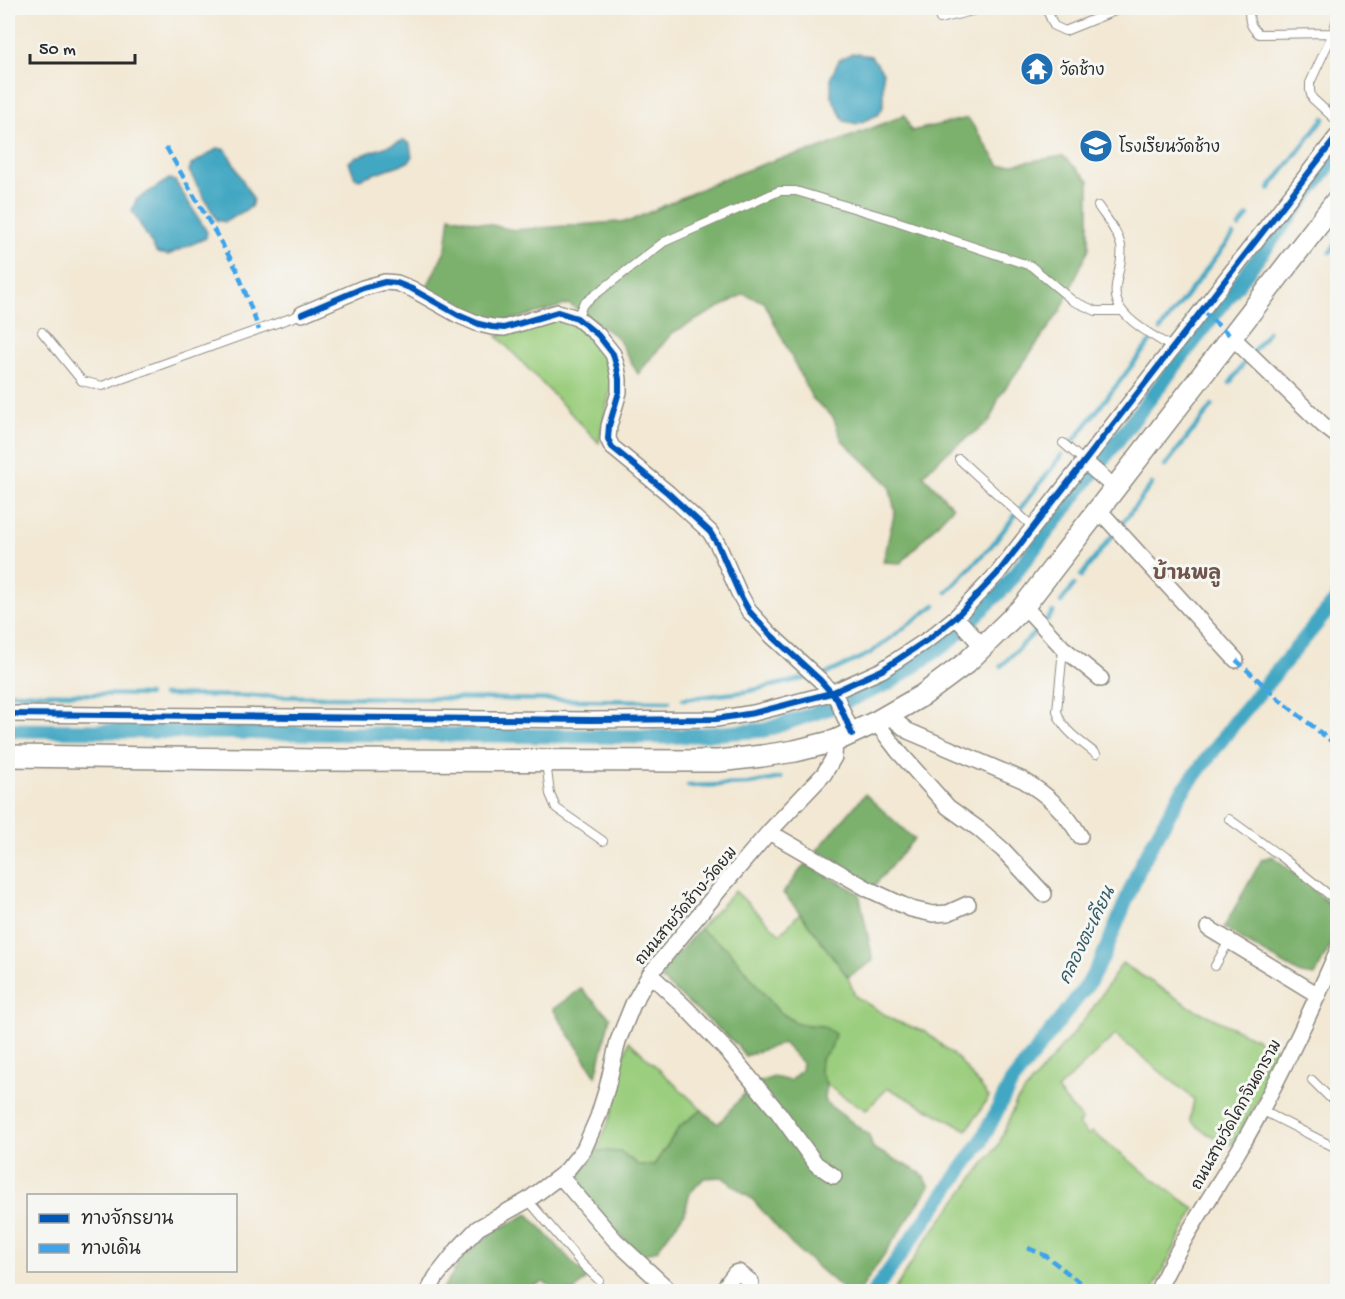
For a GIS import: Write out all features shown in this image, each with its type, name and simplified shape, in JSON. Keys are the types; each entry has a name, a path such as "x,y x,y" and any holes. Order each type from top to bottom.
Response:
{"main road":[{"path":"8,756 318,760 718,761 795,751 883,718 923,695 966,663 979,642 1024,606 1099,510 1111,484 1232,337 1338,199"}],"street":[{"path":"8,714 679,720 754,713 834,696 882,670 960,620 1031,526 1087,464 1173,348 1338,135"},
{"path":"302,314 363,288 385,282 397,283 412,289 479,324 504,328 558,312 576,318 598,334 613,354 619,379 619,392 609,426 608,439 612,447 668,493 710,532 749,611 834,696 844,731"},
{"path":"1232,337 1323,425 1337,435"},
{"path":"1087,464 1111,484"},
{"path":"1099,510 1236,660"},
{"path":"1024,606 1063,648 1101,679"},
{"path":"960,620 979,642"},
{"path":"883,718 1023,780 1038,789 1061,809 1080,836"},
{"path":"883,718 898,751 948,807 1003,850 1044,894"},
{"name":"ถนนสายวัดช้าง-วัดยม","path":"428,1292 436,1277 478,1228 528,1200 567,1170 584,1149 598,1117 618,1041 633,1004 650,974 720,889 824,774 834,757 844,731"},
{"path":"770,832 868,889 911,909 933,914 948,913 968,904"},
{"path":"1208,928 1318,995"},
{"name":"ถนนสายวัดโคกจินดาราม","path":"1157,1292 1179,1248 1261,1110 1338,950"},
{"path":"650,974 730,1054 778,1112 816,1164 834,1176"},
{"path":"560,1176 615,1240 671,1292"},
{"path":"721,1292 738,1272 751,1282"}],"lane":[{"path":"937,8 940,19 984,8"},
{"path":"1046,8 1054,26 1065,31 1117,8"},
{"path":"1249,8 1249,23 1259,34 1333,33"},
{"path":"1338,15 1333,33 1310,83 1312,98 1338,123"},
{"path":"576,318 583,304 664,242 779,191 796,190 1031,266 1073,301 1096,311 1122,310"},
{"path":"1098,206 1113,227 1121,244 1122,261 1115,291 1116,300 1135,323 1173,348"},
{"path":"42,332 82,381 102,386 302,314"},
{"path":"1063,443 1087,464"},
{"path":"959,459 1031,526"},
{"path":"1063,648 1057,711 1059,719 1072,734 1096,754"},
{"path":"546,761 550,794 556,808 603,841"},
{"path":"1229,819 1338,902"},
{"path":"1215,966 1229,940"},
{"path":"1312,1080 1329,1097"},
{"path":"1261,1110 1338,1149"},
{"path":"528,1200 582,1264 600,1280"}],"green space":[{"path":"905,115 911,131 968,118 1000,166 1063,156 1089,180 1089,248 1061,310 999,397 990,421 945,454 923,475 953,507 901,563 883,562 895,511 889,485 842,440 833,417 812,398 764,302 744,294 672,333 638,374 617,337 569,304 501,323 477,319 425,291 446,248 450,216 514,230 630,221 723,179 777,159 816,150"},
{"path":"557,319 580,328 607,360 612,381 599,443 497,336"},
{"path":"865,794 914,839 873,887 814,854"},
{"path":"1273,856 1337,910 1337,931 1315,976 1301,974 1224,927 1262,859"},
{"path":"805,864 859,893 873,961 848,977 783,893"},
{"path":"735,891 780,934 800,913 848,977 855,996 895,1021 926,1032 959,1060 989,1097 967,1130 888,1088 866,1110 833,1090 826,1083 819,1068 821,1059 831,1048 823,1026 798,1024 778,1011 728,949 699,929"},
{"path":"699,929 728,949 778,1011 798,1024 823,1026 835,1034 831,1048 821,1059 820,1071 826,1084 825,1102 869,1135 873,1148 921,1173 930,1186 859,1292 845,1291 792,1245 753,1200 722,1177 704,1178 690,1193 684,1214 657,1250 639,1256 576,1186 577,1176 597,1151 621,1152 638,1165 654,1165 681,1125 702,1110 718,1124 753,1084 774,1077 790,1081 801,1070 802,1063 783,1043 745,1056 737,1045 662,980 663,970"},
{"path":"1122,963 1192,1008 1281,1051 1255,1106 1232,1145 1204,1132 1190,1120 1194,1099 1115,1035 1057,1090 1082,1120 1078,1124 1088,1135 1092,1132 1195,1209 1152,1291 893,1292 924,1243 999,1144 1016,1102 1089,1014"},
{"path":"581,989 610,1017 596,1076 553,1009"},
{"path":"629,1041 702,1110 681,1125 654,1165 638,1165 621,1152 597,1151 613,1110 621,1066"},
{"path":"528,1214 587,1278 574,1291 556,1291 544,1282 535,1285 533,1291 441,1291 463,1258 491,1233"}],"water":[{"path":"852,53 871,56 883,72 883,107 878,115 857,124 844,121 831,96 831,77 839,60"},
{"path":"404,140 410,144 412,158 408,162 359,179 355,178 349,162 354,158"},
{"path":"218,148 226,150 253,199 251,207 225,222 217,220 189,171 191,165"},
{"path":"169,179 175,181 207,232 206,238 168,255 157,253 132,211 136,200"}],"waterway":[{"path":"1332,108 1338,101"},
{"path":"1269,189 1324,118"},
{"path":"8,730 667,737 765,730 827,709 889,683 949,642 1004,588 1338,154"},
{"path":"1239,227 1248,216"},
{"path":"1160,330 1233,235"},
{"path":"1330,252 1338,242"},
{"path":"1253,352 1268,332"},
{"path":"1072,443 1150,342"},
{"path":"1230,383 1244,363"},
{"path":"1165,466 1212,406"},
{"path":"947,592 992,545 1062,455"},
{"path":"1121,525 1152,484"},
{"path":"1081,576 1112,536"},
{"path":"1061,602 1074,585"},
{"name":"คลองตะเคียน","path":"874,1292 981,1142 1011,1083 1088,984 1102,959 1142,862 1181,793 1239,717 1338,598"},
{"path":"826,674 869,654 935,605"},
{"path":"1045,622 1053,612"},
{"path":"1001,666 1037,630"},
{"path":"683,699 744,692 807,678"},
{"path":"8,693 148,695"},
{"path":"163,695 669,701"},
{"path":"688,786 749,784 781,778"}],"marked path":[{"path":"166,147 237,270 259,330"},
{"path":"1202,311 1232,337"},
{"path":"1236,660 1280,700 1331,741"},
{"path":"1028,1248 1046,1256 1092,1292"}],"cycle path":[{"path":"8,714 591,720 716,719 754,713 831,693 882,670 930,638 956,617 997,574 1338,135"},
{"path":"302,314 363,288 385,282 397,283 412,289 458,315 492,327 504,328 558,312 577,318 598,335 613,354 617,368 619,392 609,426 608,439 612,447 668,493 710,532 749,611 837,699 852,734"}],"place":[{"name":"วัดช้าง","path":"1037,69"},
{"name":"โรงเรียนวัดช้าง","path":"1096,146"}],"district":[{"name":"บ้านพลู","path":"1187,572"}]}
